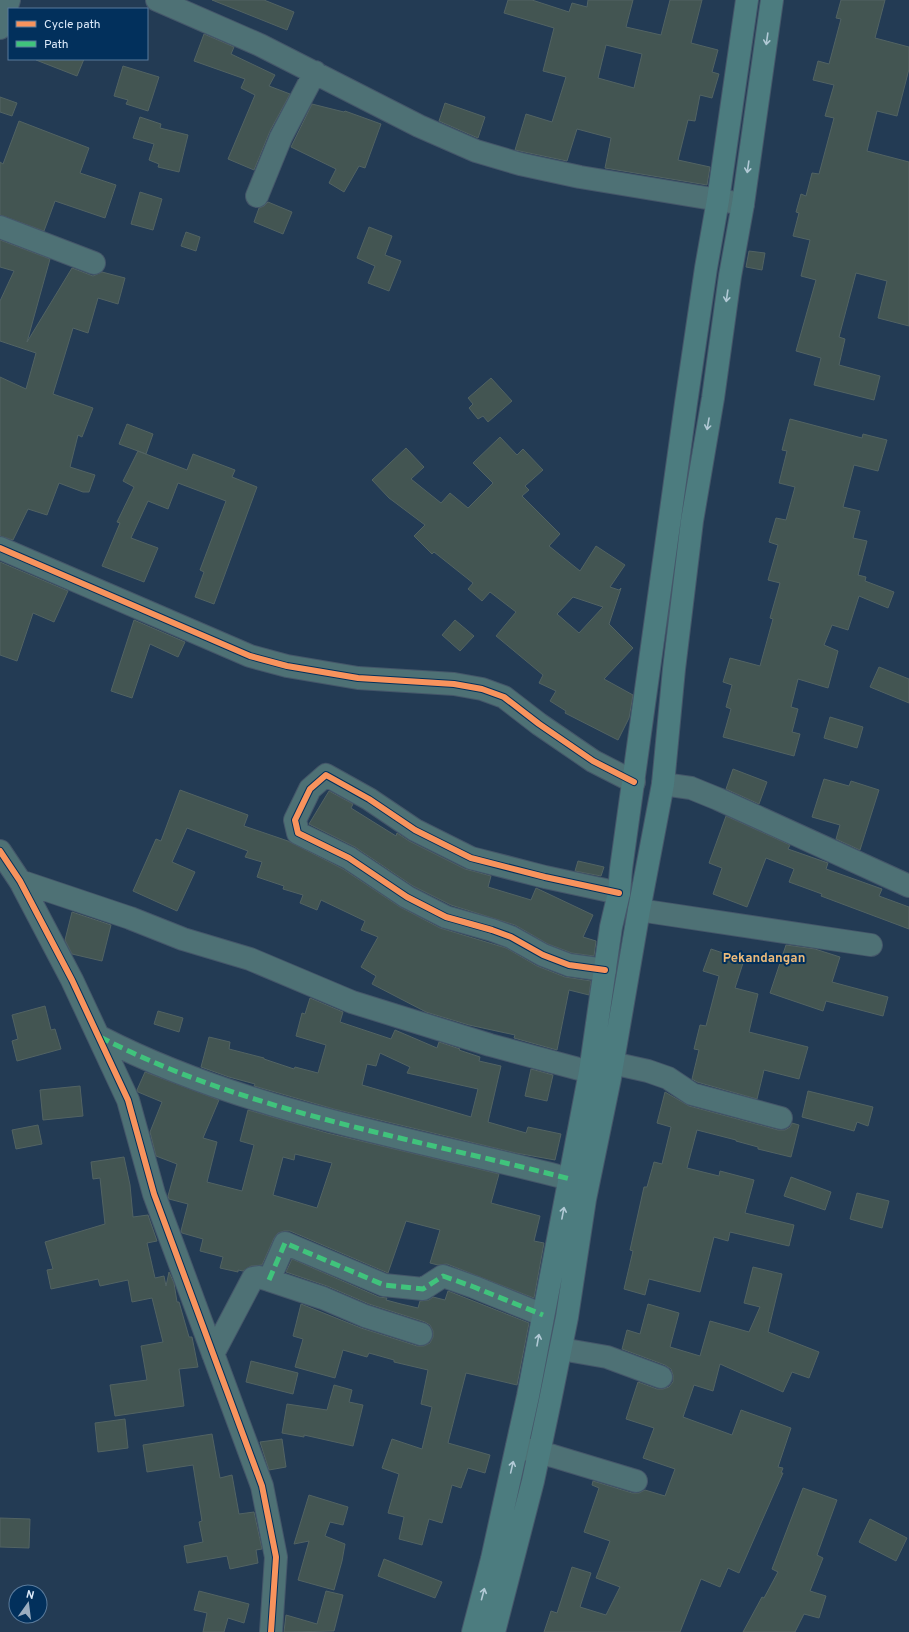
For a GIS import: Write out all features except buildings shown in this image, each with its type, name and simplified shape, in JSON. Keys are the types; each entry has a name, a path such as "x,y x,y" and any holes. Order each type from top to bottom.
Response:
{"main road":[{"path":"473,1632 492,1559 528,1396 570,1179 585,1072 618,893 620,869 634,782 686,403 706,268 718,200 746,0"},
{"path":"494,1632 546,1455 567,1349 585,1199 616,1064 648,911 663,784 674,669 692,521 730,276 743,204 772,0"},
{"path":"634,782 663,784"}],"street":[{"path":"0,28 9,0"},
{"path":"157,0 188,6 260,45 419,126 476,151 520,164 580,177 743,204"},
{"path":"257,196 272,157 315,72"},
{"path":"0,227 94,263"},
{"path":"0,548 250,656 287,666 358,678 454,684 482,689 504,697 539,724 593,761 634,782"},
{"path":"605,970 570,966 543,955 511,937 492,930 446,918 407,898 349,858 298,833 296,820 310,789 326,775 369,799 415,830 471,858 545,877 618,893"},
{"path":"663,784 690,788 718,799 909,886"},
{"path":"0,850 20,881 72,980 100,1037 128,1100 154,1194 262,1486 276,1557 270,1632"},
{"path":"20,881 130,918 183,938 250,959 352,1002 490,1045 585,1072"},
{"path":"648,911 750,928 871,944"},
{"path":"100,1037 136,1056 228,1090 348,1125 570,1179"},
{"path":"616,1064 648,1071 668,1078 692,1094 781,1118"},
{"path":"269,1280 285,1243 384,1285 423,1289 443,1276 543,1315"},
{"path":"213,1354 254,1278 259,1277 323,1298 364,1316 421,1334"},
{"path":"567,1349 606,1357 661,1377"},
{"path":"517,1447 636,1481"}],"marked path":[{"path":"100,1037 155,1063 213,1085 271,1104 330,1121 570,1179"},
{"path":"269,1280 285,1243 384,1285 423,1289 443,1276 543,1315"}],"cycle path":[{"path":"0,548 250,656 287,666 358,678 454,684 482,689 504,697 539,724 593,761 634,782"},
{"path":"605,970 569,965 543,955 511,937 446,917 407,897 349,858 298,833 295,820 310,789 326,775 369,799 415,830 471,858 545,877 619,893"},
{"path":"0,851 20,881 72,980 128,1100 154,1194 262,1486 276,1557 271,1632"}],"district":[{"name":"Pekandangan","path":"764,959"}]}
